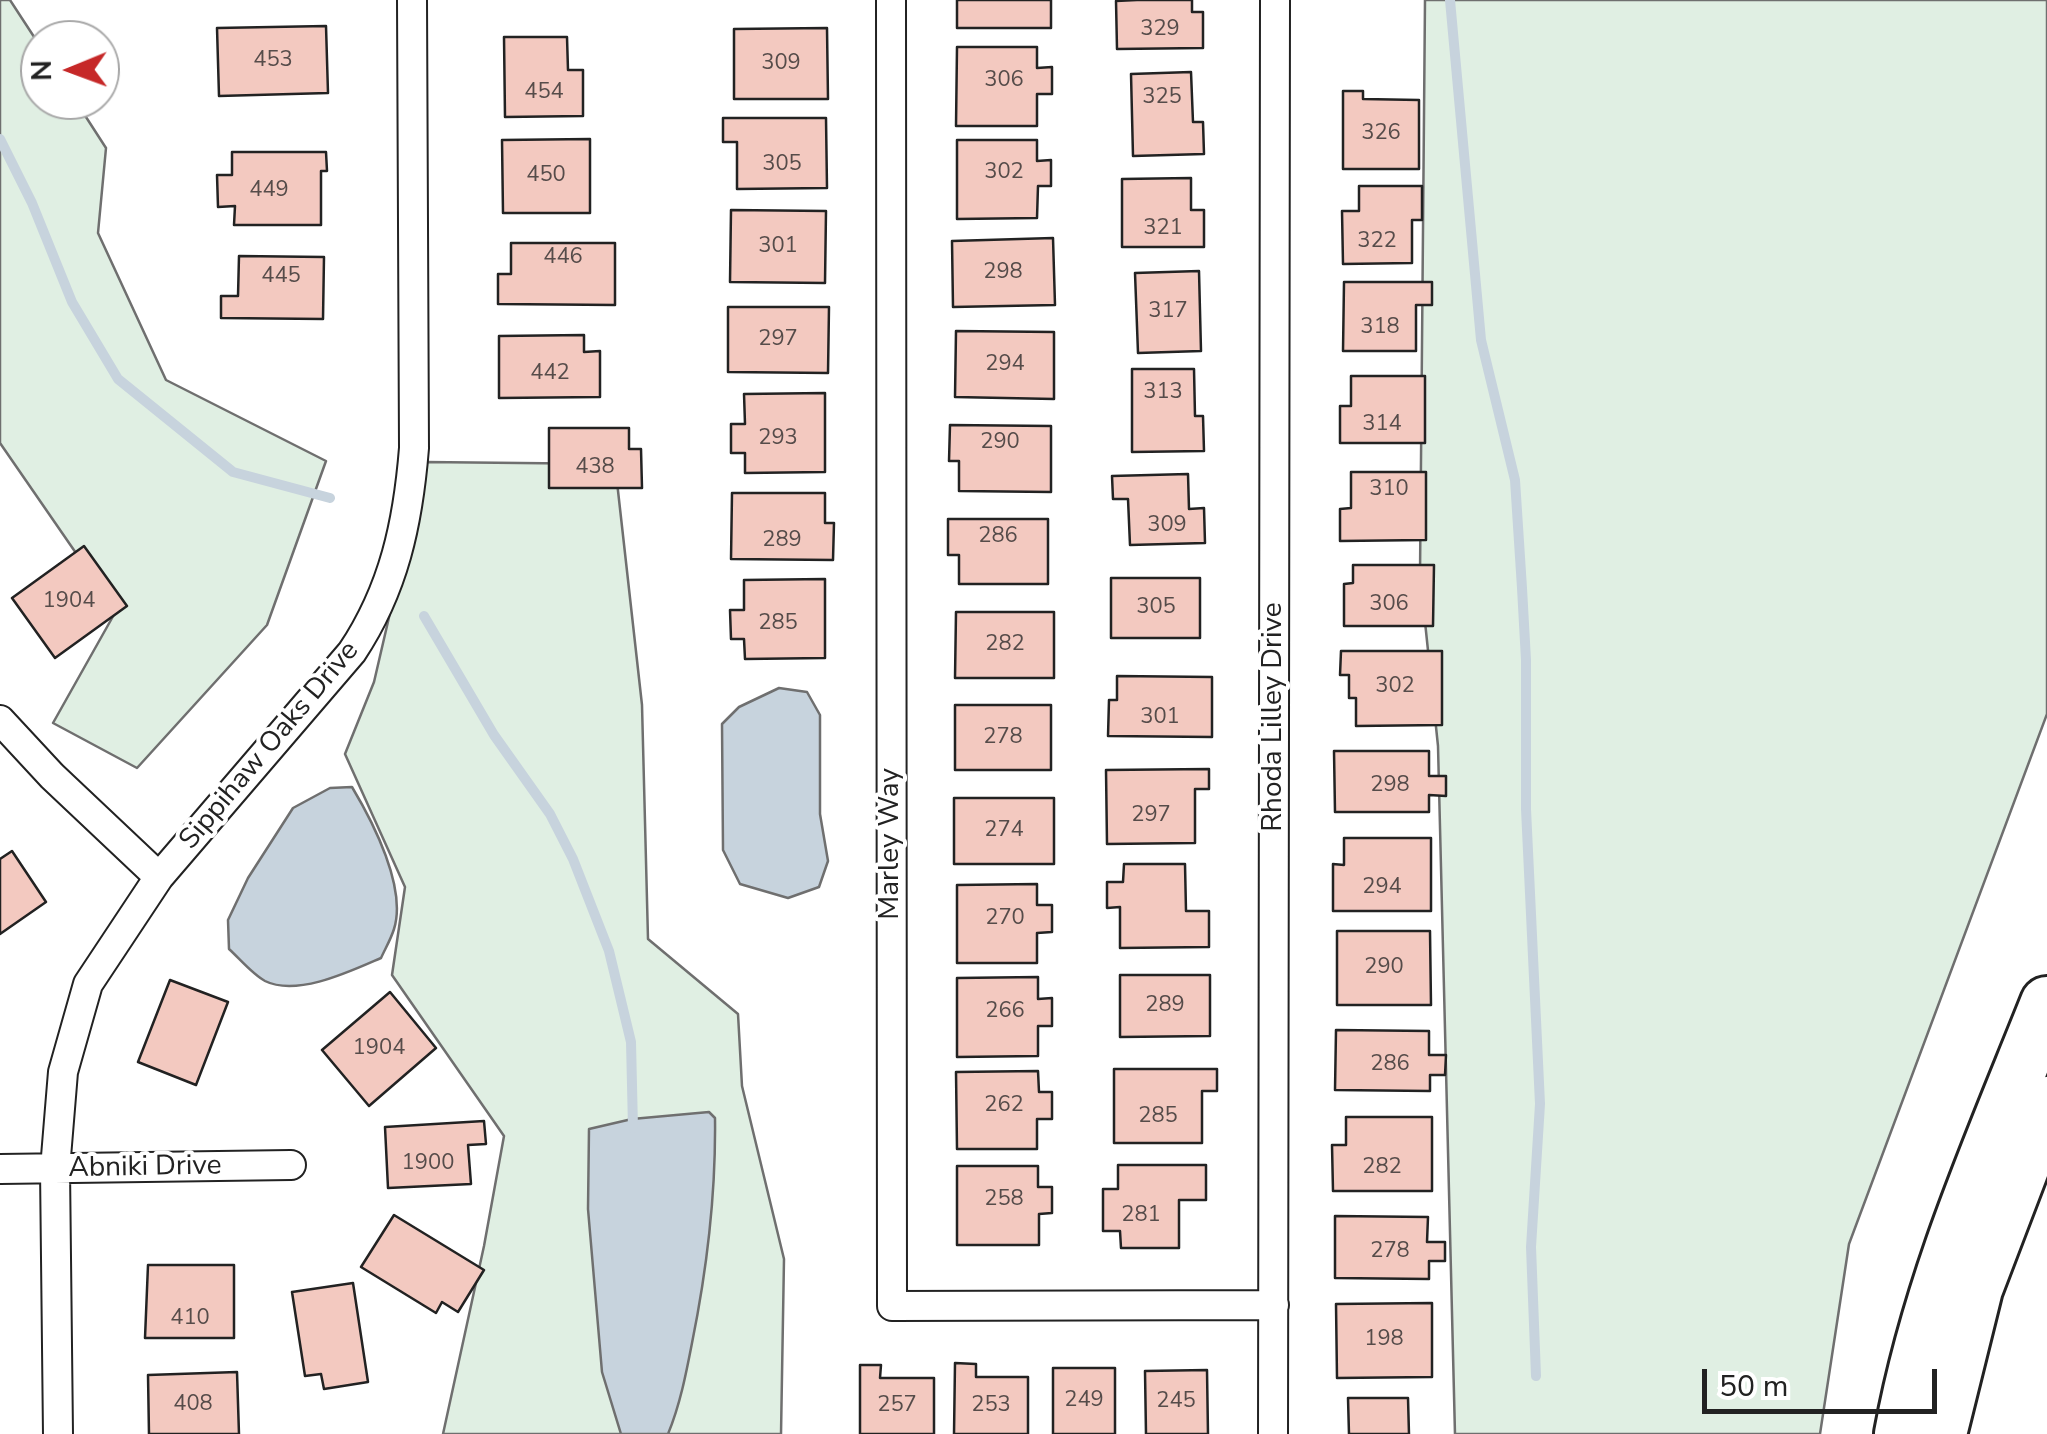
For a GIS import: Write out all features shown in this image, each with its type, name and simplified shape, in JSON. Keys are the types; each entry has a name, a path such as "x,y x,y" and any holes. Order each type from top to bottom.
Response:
{"highway":[{"path":"1901,1434 1911,1377 1944,1261 2047,1002"},
{"path":"1940,1434 1976,1289 2047,1103"}],"street":[{"name":"Sippihaw Oaks Drive","path":"58,1434 55,1170 63,1072 88,984 159,877 352,652 366,630 400,550 409,509 414,448 412,0"},
{"name":"Marley Way","path":"890,0 892,1306 1274,1305"},
{"name":"Rhoda Lilley Drive","path":"1273,1434 1275,0"},
{"path":"0,720 52,776 159,877"},
{"name":"Abniki Drive","path":"0,1170 291,1165"}],"green space":[{"path":"0,0 10,0 23,20 20,20 20,120 88,120 106,148 98,233 166,380 326,461 267,625 137,768 53,723 116,611 0,443"},
{"path":"1425,0 2047,0 2047,714 1849,1244 1820,1434 1455,1434 1438,746 1420,574"},
{"path":"425,462 615,464 642,705 648,939 738,1014 742,1086 784,1259 781,1434 443,1434 504,1136 392,975 405,887 345,754 374,682"}],"shaded area":[{"path":"779,688 807,692 820,715 820,814 828,861 819,887 788,898 740,884 723,850 722,724 739,707"},
{"path":"352,787 378,836 392,875 397,913 390,940 381,958 340,975 292,986 265,981 229,949 228,920 248,878 293,808 330,788"},
{"path":"709,1112 715,1118 710,1231 679,1401 668,1434 621,1434 602,1372 588,1209 589,1129 632,1119"}],"building":[{"path":"957,0 1051,0 1051,28 957,28"},
{"path":"1192,0 1192,12 1203,12 1203,48 1117,49 1116,1"},
{"path":"326,26 328,93 219,96 217,28"},
{"path":"827,28 828,99 734,99 734,29"},
{"path":"504,37 567,37 568,70 583,70 583,116 505,117"},
{"path":"957,47 1037,47 1037,68 1052,67 1052,94 1037,94 1037,126 956,126"},
{"path":"1191,72 1193,122 1203,122 1204,154 1133,156 1131,74"},
{"path":"1343,91 1363,91 1363,99 1419,100 1419,169 1343,169"},
{"path":"723,118 826,118 827,188 737,189 737,142 723,142"},
{"path":"590,139 590,213 503,213 502,140"},
{"path":"957,140 1037,140 1037,161 1051,160 1051,186 1038,186 1037,218 957,219"},
{"path":"232,152 326,152 327,171 321,171 321,225 234,225 235,206 218,207 217,175 232,175"},
{"path":"1191,178 1191,210 1204,210 1204,247 1122,247 1122,179"},
{"path":"1359,186 1422,186 1422,220 1412,220 1412,263 1343,264 1342,211 1359,211"},
{"path":"731,210 826,211 825,283 730,282"},
{"path":"1053,238 1055,305 953,307 952,241"},
{"path":"511,243 615,243 615,305 498,304 498,274 511,274"},
{"path":"239,256 324,257 323,319 221,318 221,296 238,296"},
{"path":"1199,271 1201,351 1138,353 1135,273"},
{"path":"1344,282 1432,282 1432,305 1416,305 1416,351 1343,351"},
{"path":"728,307 829,307 828,373 728,372"},
{"path":"956,331 1054,332 1054,399 955,397"},
{"path":"584,335 584,352 600,351 600,397 499,398 499,336"},
{"path":"1132,369 1194,369 1195,416 1203,416 1204,451 1132,452"},
{"path":"1351,376 1425,376 1425,443 1340,443 1340,406 1351,406"},
{"path":"825,393 825,472 745,473 745,453 731,453 731,424 745,424 744,394"},
{"path":"950,425 1051,426 1051,492 959,491 959,461 949,461"},
{"path":"549,428 629,428 629,449 641,449 642,488 549,488"},
{"path":"1351,472 1426,472 1426,540 1340,541 1340,509 1351,508"},
{"path":"1188,474 1189,509 1204,508 1205,543 1130,545 1128,499 1113,499 1112,476"},
{"path":"732,493 825,493 825,523 834,523 833,560 731,559"},
{"path":"948,519 1048,519 1048,584 959,584 959,555 948,555"},
{"path":"84,546 127,606 55,658 12,598"},
{"path":"1353,565 1434,565 1433,626 1344,626 1344,584 1353,583"},
{"path":"1111,578 1200,578 1200,638 1111,638"},
{"path":"825,579 825,658 745,659 744,639 731,639 730,610 744,610 744,580"},
{"path":"956,612 1054,612 1054,678 955,678"},
{"path":"1341,651 1442,651 1442,725 1356,726 1356,698 1349,698 1349,675 1340,675"},
{"path":"1117,676 1212,677 1212,737 1108,736 1109,700 1117,700"},
{"path":"955,705 1051,705 1051,770 955,770"},
{"path":"1334,751 1429,751 1429,776 1446,776 1446,796 1429,795 1429,812 1335,812"},
{"path":"1209,769 1209,789 1195,789 1195,843 1107,844 1106,770"},
{"path":"954,798 1054,798 1054,864 954,864"},
{"path":"1344,838 1431,838 1431,911 1333,911 1333,864 1344,865"},
{"path":"12,851 46,902 0,934 0,859"},
{"path":"1124,864 1185,864 1186,911 1209,911 1209,947 1120,948 1120,907 1107,908 1107,882 1123,882"},
{"path":"1037,884 1037,905 1052,905 1052,932 1037,933 1037,963 957,963 957,885"},
{"path":"1337,931 1430,931 1431,1005 1337,1005"},
{"path":"1120,975 1210,975 1210,1036 1120,1037"},
{"path":"1038,977 1038,999 1052,998 1052,1026 1038,1026 1038,1056 957,1057 957,978"},
{"path":"170,980 228,1002 196,1085 138,1062"},
{"path":"390,992 436,1048 369,1106 322,1050"},
{"path":"1336,1030 1429,1031 1429,1055 1446,1055 1445,1075 1430,1075 1430,1091 1335,1090"},
{"path":"1114,1069 1217,1069 1217,1091 1202,1091 1202,1143 1114,1143"},
{"path":"1038,1071 1039,1092 1052,1092 1052,1119 1037,1119 1037,1149 957,1149 956,1072"},
{"path":"1346,1117 1432,1117 1432,1191 1333,1191 1332,1145 1346,1145"},
{"path":"484,1121 486,1144 468,1145 471,1184 388,1188 385,1127"},
{"path":"1118,1165 1206,1165 1206,1200 1179,1200 1179,1248 1121,1248 1120,1231 1103,1231 1103,1189 1118,1189"},
{"path":"957,1166 1038,1166 1038,1187 1052,1187 1052,1213 1039,1214 1039,1245 957,1245"},
{"path":"394,1215 484,1270 458,1312 442,1302 436,1313 361,1267"},
{"path":"1335,1216 1428,1217 1427,1242 1445,1242 1445,1261 1429,1261 1429,1279 1335,1278"},
{"path":"148,1265 234,1265 234,1338 145,1338"},
{"path":"353,1283 368,1382 324,1389 321,1374 305,1376 292,1292"},
{"path":"1432,1303 1432,1377 1337,1378 1336,1304"},
{"path":"955,1363 976,1364 976,1377 1028,1377 1028,1434 954,1434"},
{"path":"860,1365 881,1365 880,1378 934,1378 934,1434 860,1434"},
{"path":"1053,1368 1115,1368 1115,1434 1053,1434"},
{"path":"1207,1370 1208,1434 1146,1434 1145,1371"},
{"path":"237,1372 239,1434 149,1434 148,1375"},
{"path":"1348,1398 1408,1398 1409,1434 1349,1434"}],"waterway":[{"path":"1450,0 1481,340 1515,480 1522,588 1526,809 1540,1104 1531,1247 1536,1376"},
{"path":"0,139 32,203 72,302 118,379 233,472 330,498"},
{"path":"424,616 494,735 550,814 573,859 609,951 631,1042 633,1128"}]}
